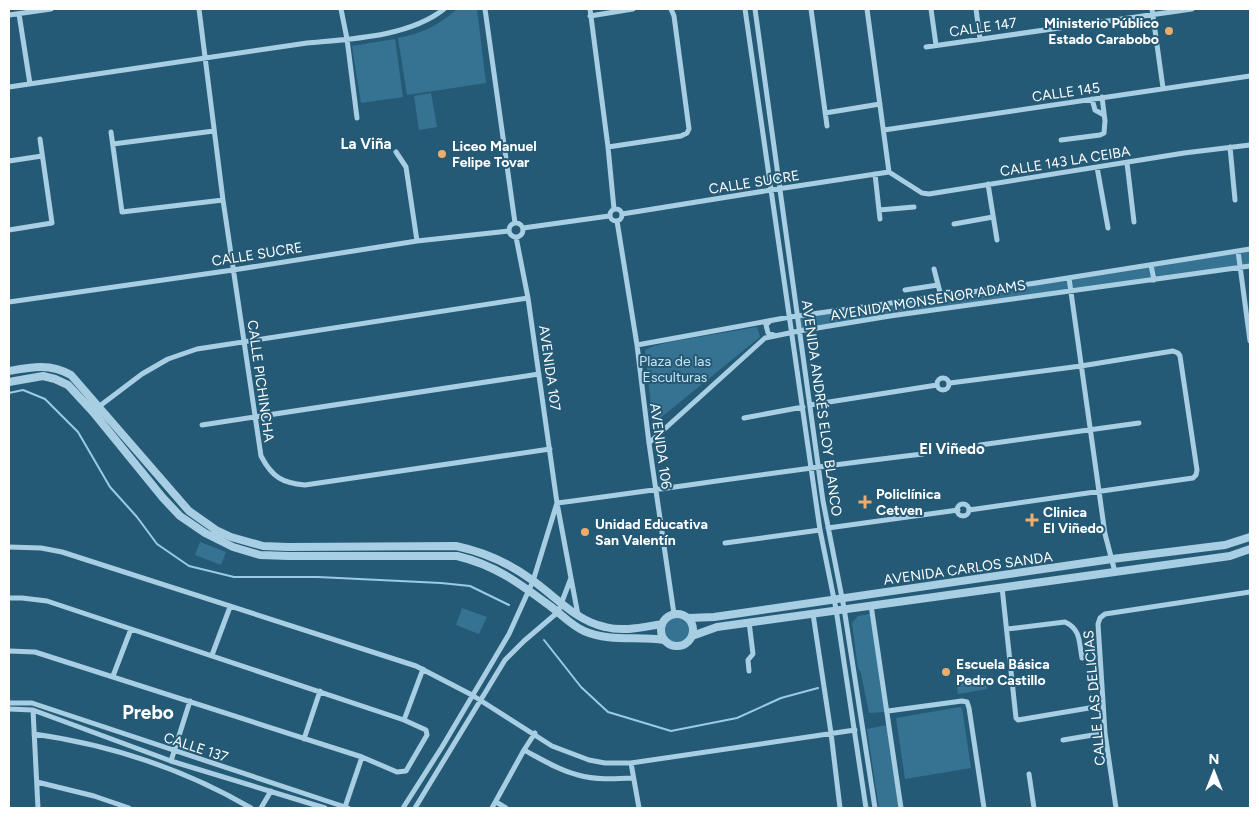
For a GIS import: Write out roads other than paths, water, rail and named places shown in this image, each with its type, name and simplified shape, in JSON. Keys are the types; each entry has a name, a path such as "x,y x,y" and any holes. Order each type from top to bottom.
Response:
{"street":[{"path":"9,15 51,9"},
{"name":"CALLE PICHINCHA","path":"199,9 223,200 261,456 266,465 276,477 290,484 305,485 550,449"},
{"path":"341,9 347,39 357,118"},
{"path":"9,88 402,30 433,17 444,9"},
{"path":"485,9 515,222"},
{"path":"590,9 614,209"},
{"path":"590,16 633,9"},
{"path":"608,147 681,136 687,133 689,129 674,16 671,9"},
{"name":"AVENIDA ANDRÉS ELOY BLANCO","path":"746,9 820,530 840,609 875,808"},
{"name":"AVENIDA ANDRÉS ELOY BLANCO","path":"755,9 838,600"},
{"path":"811,9 827,126"},
{"path":"867,9 889,172"},
{"path":"931,9 936,45"},
{"path":"976,9 980,39"},
{"name":"CALLE 147","path":"926,47 1152,11 1192,9"},
{"path":"1152,11 1163,88"},
{"path":"19,14 30,84"},
{"name":"CALLE 145","path":"884,130 1250,76"},
{"path":"1061,140 1102,134 1105,128 1102,97"},
{"path":"1092,99 1095,110 1104,115"},
{"path":"825,113 880,104"},
{"path":"113,144 214,131"},
{"path":"111,132 122,212 223,200"},
{"path":"9,230 52,223 40,139"},
{"name":"CALLE 143 LA CEIBA","path":"889,172 922,193 929,194 1250,144"},
{"path":"1230,147 1236,200"},
{"path":"396,152 406,167 417,241"},
{"path":"9,161 42,156"},
{"path":"1126,162 1134,222"},
{"path":"1098,167 1108,228"},
{"name":"CALLE SUCRE","path":"622,214 889,172"},
{"path":"875,174 880,219"},
{"path":"988,184 997,240"},
{"path":"879,210 914,207"},
{"path":"609,216 613,221 621,219 622,214 620,210 614,209"},
{"path":"609,216 610,212 614,209"},
{"path":"523,228 609,216"},
{"path":"954,224 993,217"},
{"name":"AVENIDA 106","path":"617,221 637,346 674,614"},
{"path":"515,222 523,228"},
{"path":"515,222 509,226 512,236 521,235 523,228"},
{"name":"CALLE SUCRE","path":"9,302 234,270 417,241 509,231"},
{"name":"AVENIDA 107","path":"516,237 528,298 557,503 578,615"},
{"name":"AVENIDA MONSEÑOR ADAMS","path":"637,346 790,317 1069,278 1250,249"},
{"path":"1238,251 1250,341"},
{"path":"1151,264 1154,280"},
{"name":"AVENIDA MONSEÑOR ADAMS","path":"649,443 765,338 775,335 1071,291 1240,269 1250,266"},
{"path":"934,269 941,296"},
{"path":"1069,278 1105,534 1115,572"},
{"path":"905,290 938,285"},
{"path":"95,410 142,374 168,359 197,348 528,298"},
{"path":"770,321 766,326 768,333 775,335"},
{"path":"828,528 958,510 964,516 968,514 969,510 1193,478 1196,475 1197,470 1178,353 1173,352 950,383"},
{"path":"9,371 38,366 52,367 66,372 75,378 95,410 163,498 186,521 205,534 233,547 251,553 288,556 456,556 483,563 515,580 584,630 603,636 664,640"},
{"path":"202,425 539,374"},
{"path":"9,382 43,376 68,385 95,410 189,511 216,530 250,543 263,546 288,547 456,546 483,552 498,559 533,581 587,621 612,628 629,629 662,624"},
{"path":"937,384 938,380 944,377 950,383"},
{"path":"937,384 939,388 944,390 948,388 950,383"},
{"path":"810,405 937,384"},
{"path":"744,418 803,407"},
{"path":"980,445 1090,428 1138,423"},
{"path":"403,808 442,748 509,634 533,581 557,503 819,466 923,454"},
{"path":"163,498 170,491"},
{"path":"725,542 820,530"},
{"name":"AVENIDA CARLOS SANDA","path":"688,618 707,618 1112,559 1225,545 1250,537"},
{"path":"431,546 431,555"},
{"path":"9,547 42,548 62,552 423,669 535,733 552,746 589,760 605,763 631,763 854,730"},
{"name":"AVENIDA CARLOS SANDA","path":"692,636 717,627 749,622 1230,556 1250,550"},
{"path":"415,808 505,660 558,612 570,578"},
{"path":"1002,587 1016,718 1018,720 1095,707"},
{"name":"CALLE LAS DELICIAS","path":"1116,808 1105,733 1098,624 1100,618 1106,614 1250,592"},
{"path":"9,598 47,601 212,655 404,720 426,730 427,735 406,771 397,772 362,758 113,676 34,652 9,651"},
{"path":"871,605 902,808"},
{"path":"212,655 230,607"},
{"name":"AVENIDA ANDRÉS ELOY BLANCO","path":"840,609 854,730 866,808"},
{"path":"679,614 688,618 692,624 692,636 687,643 678,646 670,645 664,640 661,634 662,624 666,618 679,614"},
{"path":"813,614 840,808"},
{"path":"748,671 748,660 753,654 749,622"},
{"path":"1007,629 1065,622 1072,625 1076,630 1082,658"},
{"path":"113,676 131,629"},
{"path":"404,720 423,669"},
{"path":"304,739 320,691"},
{"path":"171,761 190,701"},
{"path":"888,711 967,702 984,808"},
{"name":"CALLE 137","path":"9,703 32,703 346,808"},
{"path":"9,709 33,710 171,761 325,808"},
{"path":"33,710 38,808"},
{"path":"492,808 535,733"},
{"path":"1063,740 1105,733"},
{"path":"34,734 100,746 147,760 190,776 251,808"},
{"path":"524,750 559,768 579,775 633,778"},
{"path":"346,808 362,758"},
{"path":"631,763 639,808"},
{"path":"1029,774 1034,808"},
{"path":"37,782 94,796 129,808"},
{"path":"261,808 271,791"},
{"path":"496,802 506,808"}],"waterway":[{"path":"9,393 23,390 45,399 78,432 110,487 137,517 157,544 189,566 234,577 318,577 470,586 509,605"},
{"path":"544,640 581,687 608,712 671,731 737,718 781,698 818,688"}],"place":[{"name":"Ministerio Público Estado Carabobo","path":"1169,31"},
{"name":"Liceo Manuel Felipe Tovar","path":"442,154"},
{"name":"Policlínica Cetven","path":"865,502"},
{"name":"Clinica El Viñedo","path":"1032,520"},
{"name":"Unidad Educativa San Valentín","path":"585,532"},
{"name":"Escuela Básica Pedro Castillo","path":"946,672"}],"district":[{"name":"La Viña","path":"366,144"},
{"name":"El Viñedo","path":"952,449"},
{"name":"Prebo","path":"148,712"}],"park label":[{"name":"Plaza de las Esculturas","path":"675,370"}]}
